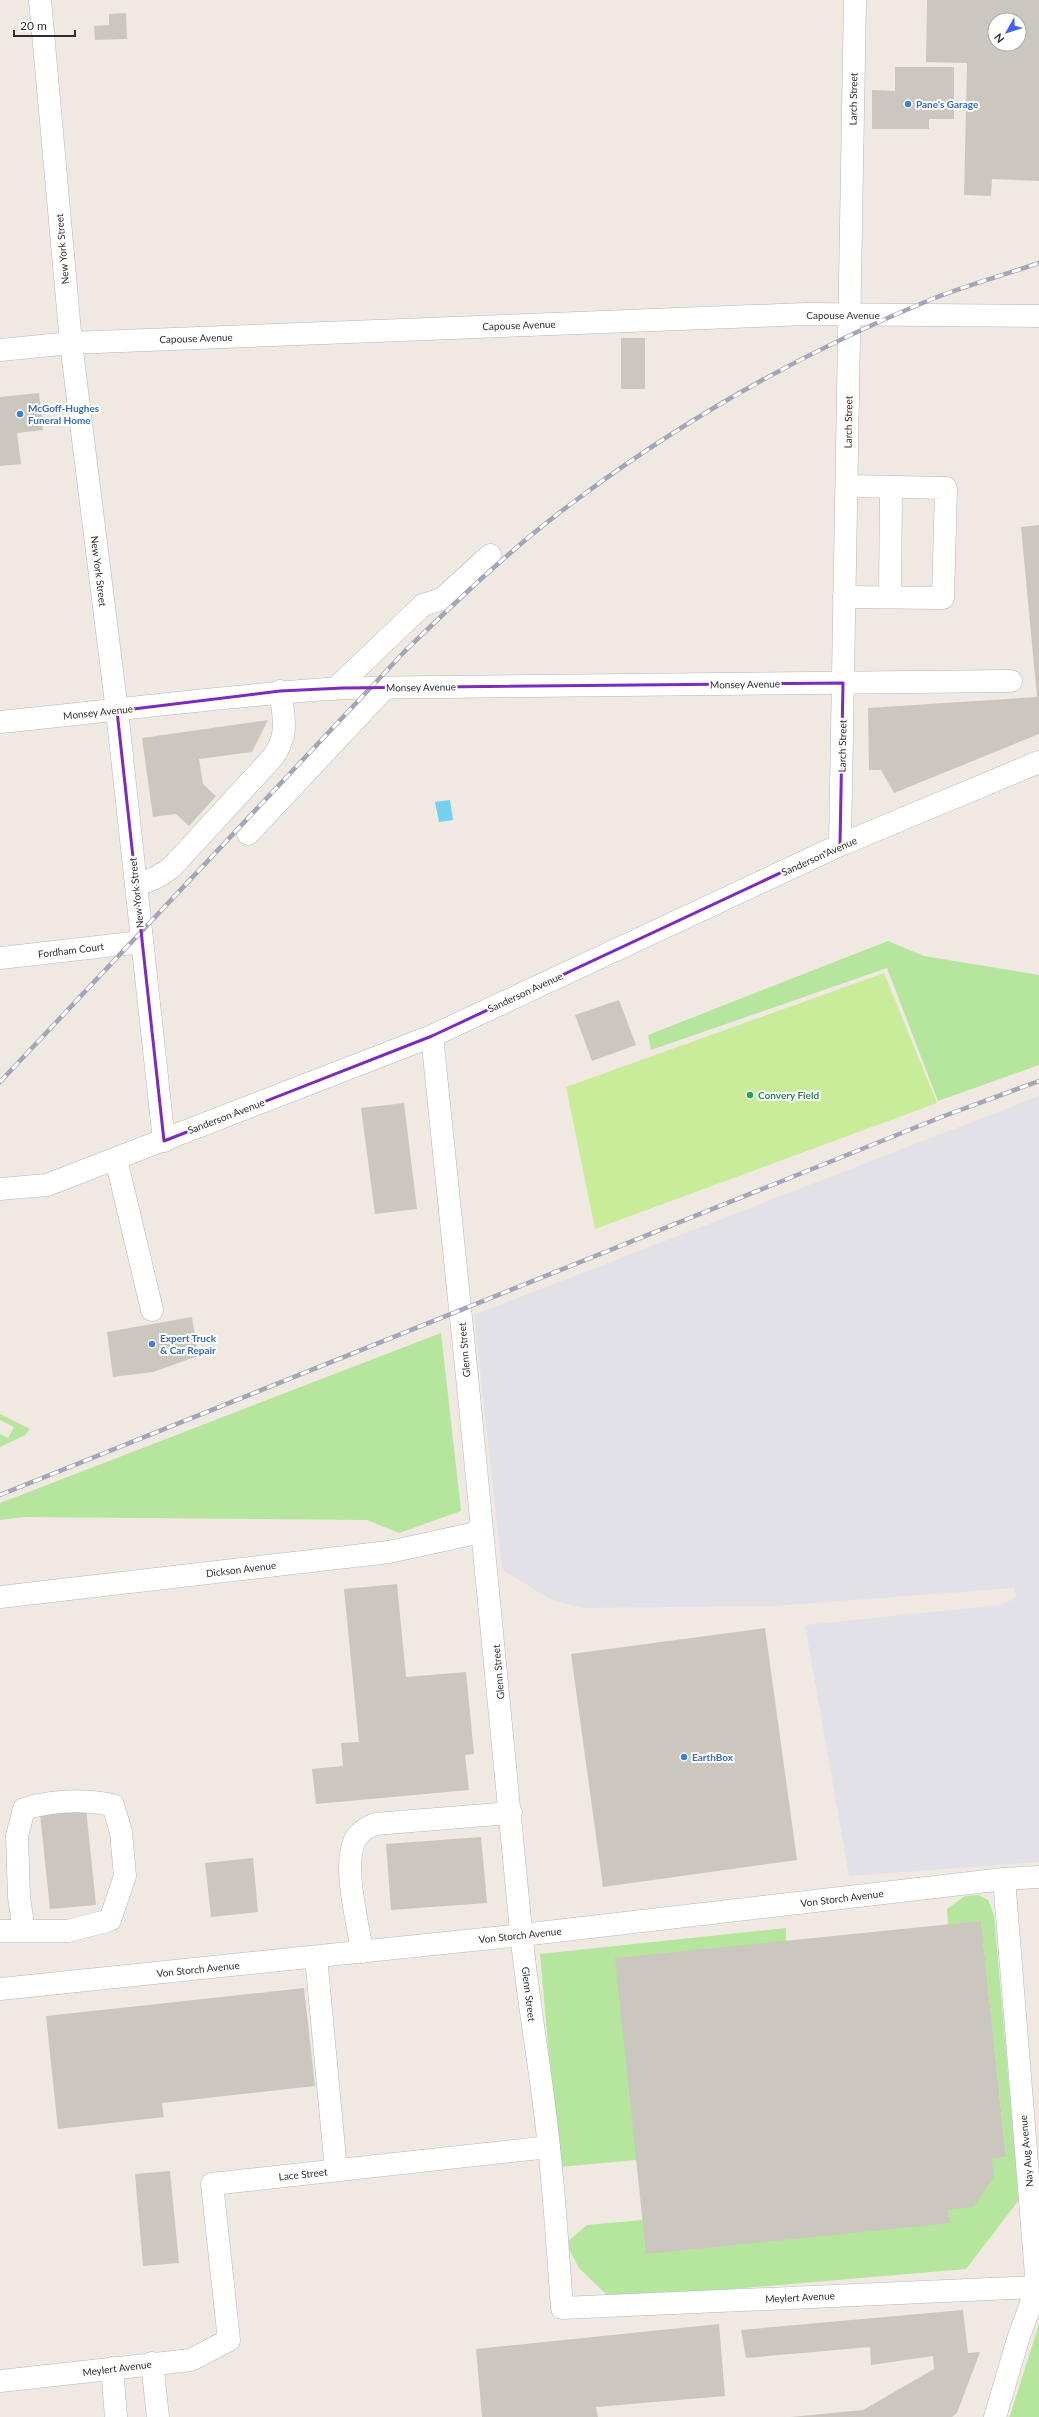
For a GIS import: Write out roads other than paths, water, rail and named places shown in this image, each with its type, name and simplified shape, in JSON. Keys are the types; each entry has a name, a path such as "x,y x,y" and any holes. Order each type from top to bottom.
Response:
{"street":[{"name":"New York Street","path":"40,0 71,343 117,711 141,942 164,1141"},
{"name":"Larch Street","path":"840,845 855,0"},
{"name":"Capouse Avenue","path":"0,350 71,343 805,314 1039,316"},
{"path":"844,597 943,598 946,488 846,486"},
{"path":"890,597 891,487"},
{"path":"335,688 423,605 442,599 490,555"},
{"name":"Monsey Avenue","path":"0,722 117,711 280,692 335,688 1011,681"},
{"path":"248,834 385,688"},
{"path":"136,884 146,883 158,878 172,867 273,757 284,738 285,726 280,692"},
{"name":"Sanderson Avenue","path":"0,1189 47,1186 432,1036 840,845 1039,762"},
{"name":"Fordham Court","path":"0,958 141,942"},
{"name":"Glenn Street","path":"432,1036 459,1281 481,1532 494,1635 522,1935 549,2147 562,2308"},
{"path":"116,1159 152,1310"},
{"name":"Dickson Avenue","path":"0,1597 389,1552 481,1532"},
{"path":"0,1930 24,1931 68,1931 110,1920 125,1876 121,1832 112,1805 87,1800 47,1802 24,1809 17,1836 19,1897 24,1931"},
{"path":"362,1952 349,1864 355,1841 362,1830 375,1824 511,1814"},
{"name":"Von Storch Avenue","path":"0,1989 522,1935 1004,1879 1039,1877"},
{"name":"Nay Aug Avenue","path":"995,2417 1019,2336 1037,2287 1004,1879"},
{"path":"316,1957 336,2170"},
{"name":"Lace Street","path":"229,2340 212,2184 549,2147"},
{"name":"Meylert Avenue","path":"562,2308 1037,2287"},
{"name":"Meylert Avenue","path":"0,2381 152,2363 191,2360 229,2340"},
{"path":"152,2363 158,2417"},
{"path":"112,2368 116,2417"}],"water":[{"path":"450,800 453,820 439,822 435,802"}],"railway":[{"path":"0,1082 407,649 490,570 556,515 662,440 705,413 794,363 840,340 932,299 1039,263"},
{"path":"0,1495 944,1116 1039,1081"}],"place":[{"name":"Pane's Garage","path":"908,104"},
{"name":"McGoff-Hughes Funeral Home","path":"20,414"},
{"name":"Convery Field","path":"750,1095"},
{"name":"Expert Truck & Car Repair","path":"152,1344"},
{"name":"EarthBox","path":"684,1757"}]}
